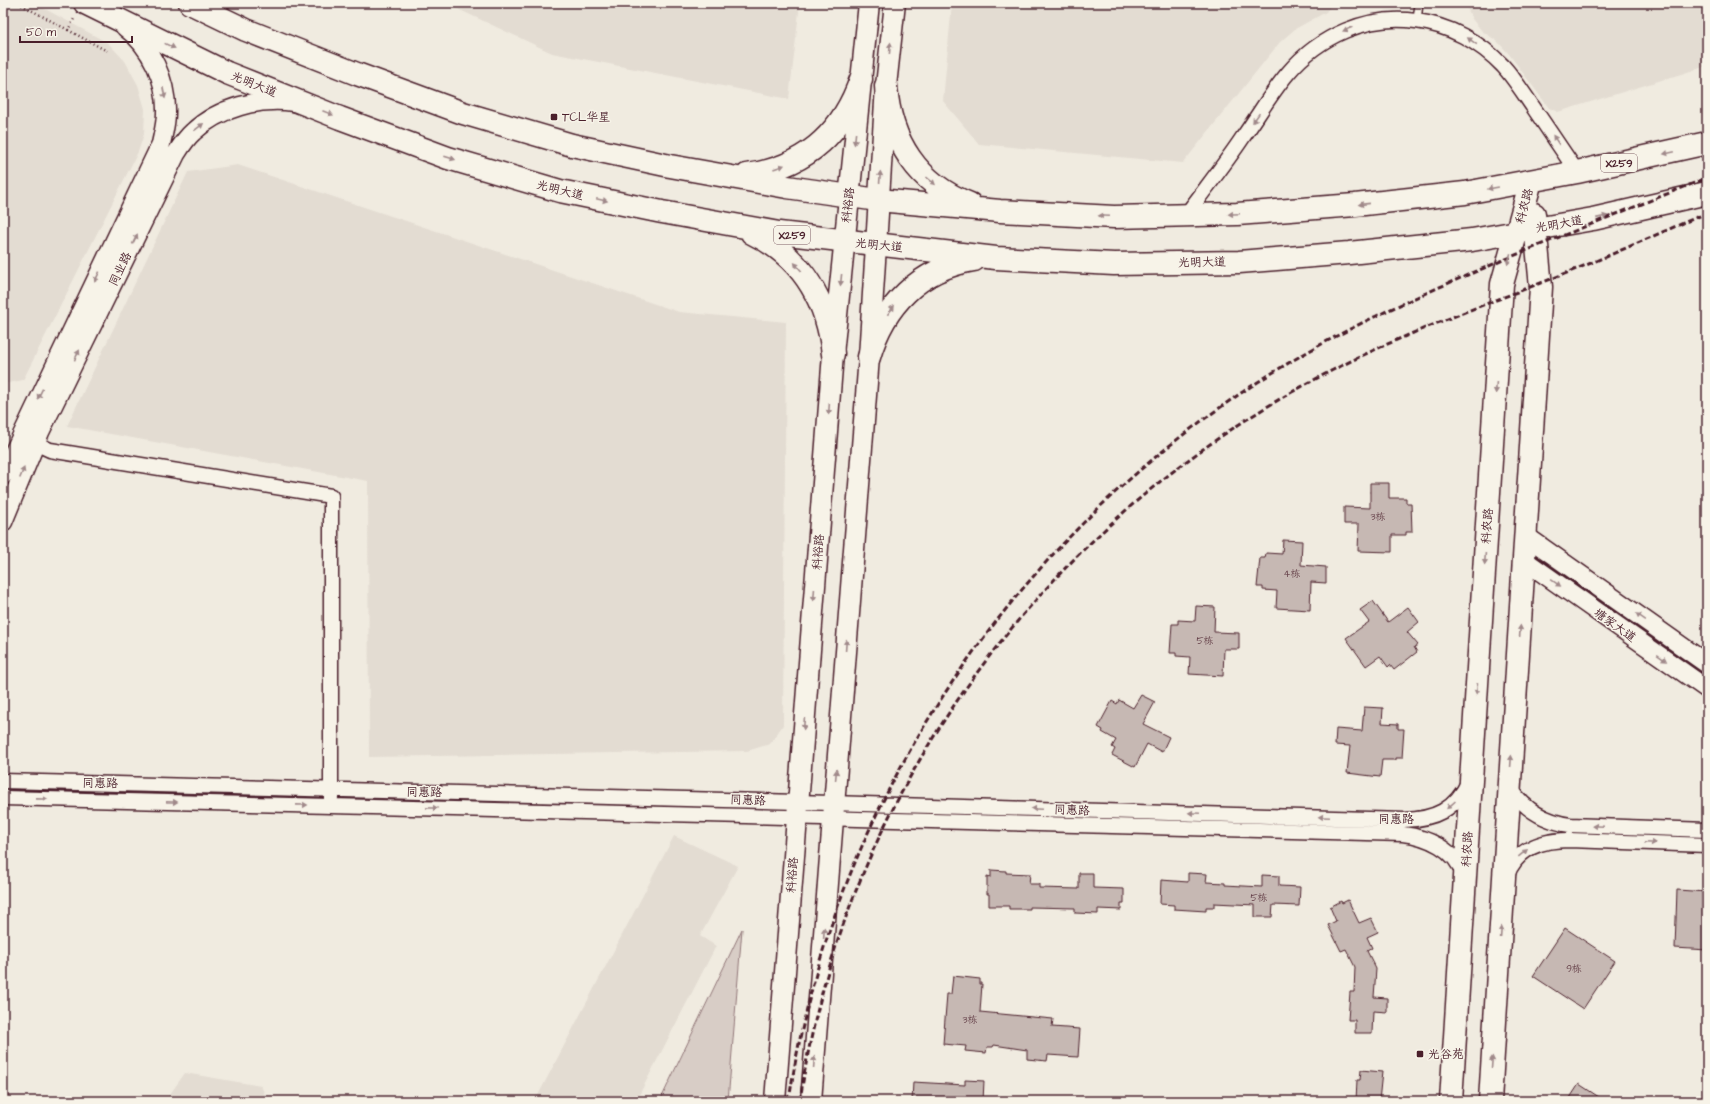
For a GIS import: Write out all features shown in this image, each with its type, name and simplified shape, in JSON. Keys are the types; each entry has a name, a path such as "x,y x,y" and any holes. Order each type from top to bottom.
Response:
{"main road":[{"name":"X259","path":"190,3 246,30 357,74 462,113 572,145 728,176 878,200 1000,211 1114,217 1237,214 1355,205 1465,193 1578,172 1707,144"},
{"name":"科裕路","path":"775,1101 833,354 869,3"},
{"path":"811,1101 869,357 886,86 895,3"},
{"name":"光明大道","path":"80,10 112,17 227,73 308,106 448,158 560,191 722,223 779,233 844,241 996,258 1114,264 1239,262 1472,240 1593,219 1707,193"},
{"path":"728,176 761,173 793,162 820,144 841,121 856,94 861,79"},
{"path":"886,86 887,101 894,130 901,144 918,169 929,180 955,197 969,204 1000,211"},
{"name":"科农路","path":"1451,1101 1502,284 1526,230 1531,181"},
{"path":"722,223 743,230 768,242 782,252 798,267 814,290 822,305 828,320 833,354"},
{"name":"科农路","path":"1490,1101 1541,287 1526,230"},
{"path":"869,357 880,327 892,307 909,290 935,272 949,266 980,259 996,258"}],"street":[{"name":"同业路","path":"3,475 161,144 166,114 166,101 158,70 140,41 112,17"},
{"path":"1186,215 1225,164 1284,79 1304,57 1320,44 1338,33 1375,21 1400,18 1447,28 1467,37 1503,66 1578,172"},
{"name":"同业路","path":"3,522 35,443 176,154 183,143 192,132 210,119 235,108 276,101 308,106"},
{"path":"35,443 50,450 331,496 331,806"},
{"name":"塘家大道","path":"1526,536 1707,664"},
{"name":"塘家大道","path":"1524,560 1707,689"},
{"name":"同惠路","path":"833,811 1418,819 1437,815 1452,805 1465,788 1471,773"},
{"name":"同惠路","path":"3,781 331,789 797,810 1403,834 1421,837 1444,849 1458,863 1465,881"},
{"path":"1510,787 1521,803 1542,818 1555,823 1570,825 1707,830"},
{"name":"同惠路","path":"3,798 331,806 797,810"},
{"path":"1504,885 1510,868 1521,854 1533,846 1548,841 1569,840 1707,845"}],"lane":[{"path":"1417,21 1419,3"}],"path":[{"path":"18,3 106,51"},
{"path":"68,30 80,10"}],"shaded area":[{"path":"3,3 34,3 108,43 125,61 138,85 145,109 144,134 138,152 23,380 3,384"},
{"path":"445,3 800,3 789,99 552,53"},
{"path":"952,3 1333,3 1326,12 1295,29 1280,42 1183,163 979,144 943,101"},
{"path":"1465,3 1707,3 1707,66 1558,112 1549,108 1509,54 1497,41 1482,31 1472,19"},
{"path":"238,165 679,312 786,322 783,725 770,744 747,751 369,757 368,481 67,426 188,172"},
{"path":"674,836 738,866 700,936 716,946 636,1101 535,1101"},
{"path":"742,929 728,1101 660,1101"},
{"path":"185,1073 261,1086 268,1101 165,1101"}],"building":[{"path":"1370,483 1389,483 1389,498 1406,498 1406,503 1411,503 1412,532 1406,532 1406,535 1392,535 1392,552 1358,551 1359,524 1344,524 1344,507 1370,508"},
{"path":"1283,540 1302,541 1301,565 1326,567 1326,583 1311,582 1310,610 1276,608 1277,591 1263,590 1263,587 1257,587 1260,558 1265,558 1266,553 1282,554"},
{"path":"1373,601 1388,622 1408,607 1419,622 1407,632 1418,645 1414,647 1417,652 1394,670 1390,665 1388,667 1380,656 1366,666 1346,638 1369,622 1360,610"},
{"path":"1196,606 1215,607 1214,632 1239,633 1239,649 1224,649 1223,676 1189,674 1190,657 1176,656 1176,653 1170,653 1172,624 1178,624 1178,620 1195,621"},
{"path":"1141,695 1155,702 1143,724 1169,737 1162,752 1147,744 1135,767 1112,755 1115,749 1112,747 1116,740 1102,732 1103,730 1098,727 1112,701 1117,704 1119,700 1133,708"},
{"path":"1364,707 1383,708 1382,723 1398,724 1398,729 1404,729 1402,758 1396,758 1396,760 1382,760 1380,777 1347,773 1350,746 1335,745 1336,729 1362,731"},
{"path":"991,870 1006,871 1006,873 1030,874 1029,884 1039,884 1039,888 1079,889 1079,873 1093,873 1093,888 1124,889 1124,903 1121,903 1121,910 1098,909 1098,914 1075,913 1075,908 1030,907 1030,909 1009,909 1009,906 989,906 987,876 991,877"},
{"path":"1188,873 1207,874 1206,882 1225,883 1225,885 1262,887 1262,875 1279,876 1279,886 1300,887 1299,906 1273,905 1272,917 1255,917 1255,905 1214,903 1214,907 1206,907 1206,911 1174,909 1174,905 1160,904 1161,880 1188,882"},
{"path":"1677,890 1707,892 1707,950 1675,948"},
{"path":"1348,900 1359,923 1371,918 1378,932 1367,937 1372,948 1367,951 1376,969 1374,997 1387,998 1387,1012 1373,1011 1372,1033 1355,1033 1355,1020 1348,1020 1350,992 1354,992 1355,967 1346,949 1341,951 1328,925 1336,921 1330,907 1341,901 1342,903"},
{"path":"1565,928 1615,961 1583,1009 1533,976"},
{"path":"953,976 980,979 980,984 982,984 980,1012 1053,1019 1052,1027 1080,1029 1078,1057 1048,1055 1047,1061 1027,1059 1027,1050 994,1045 993,1047 987,1047 986,1053 965,1051 966,1046 943,1044 947,994 951,994"},
{"path":"1361,1070 1382,1072 1379,1101 1356,1101 1357,1080 1360,1080"},
{"path":"965,1080 984,1081 983,1101 912,1101 913,1082 965,1085"},
{"path":"1579,1084 1605,1101 1568,1101"}],"railway":[{"path":"789,1101 812,990 847,882 894,779 952,682 1021,591 1098,509 1184,434 1277,370 1328,340 1407,301 1707,178"},
{"path":"800,1101 824,986 862,875 914,770 978,671 1053,581 1138,500 1232,429 1333,370 1389,343 1582,267 1707,213"}],"place":[{"name":"TCL华星","path":"554,117"},
{"name":"光谷苑","path":"1420,1054"}]}
